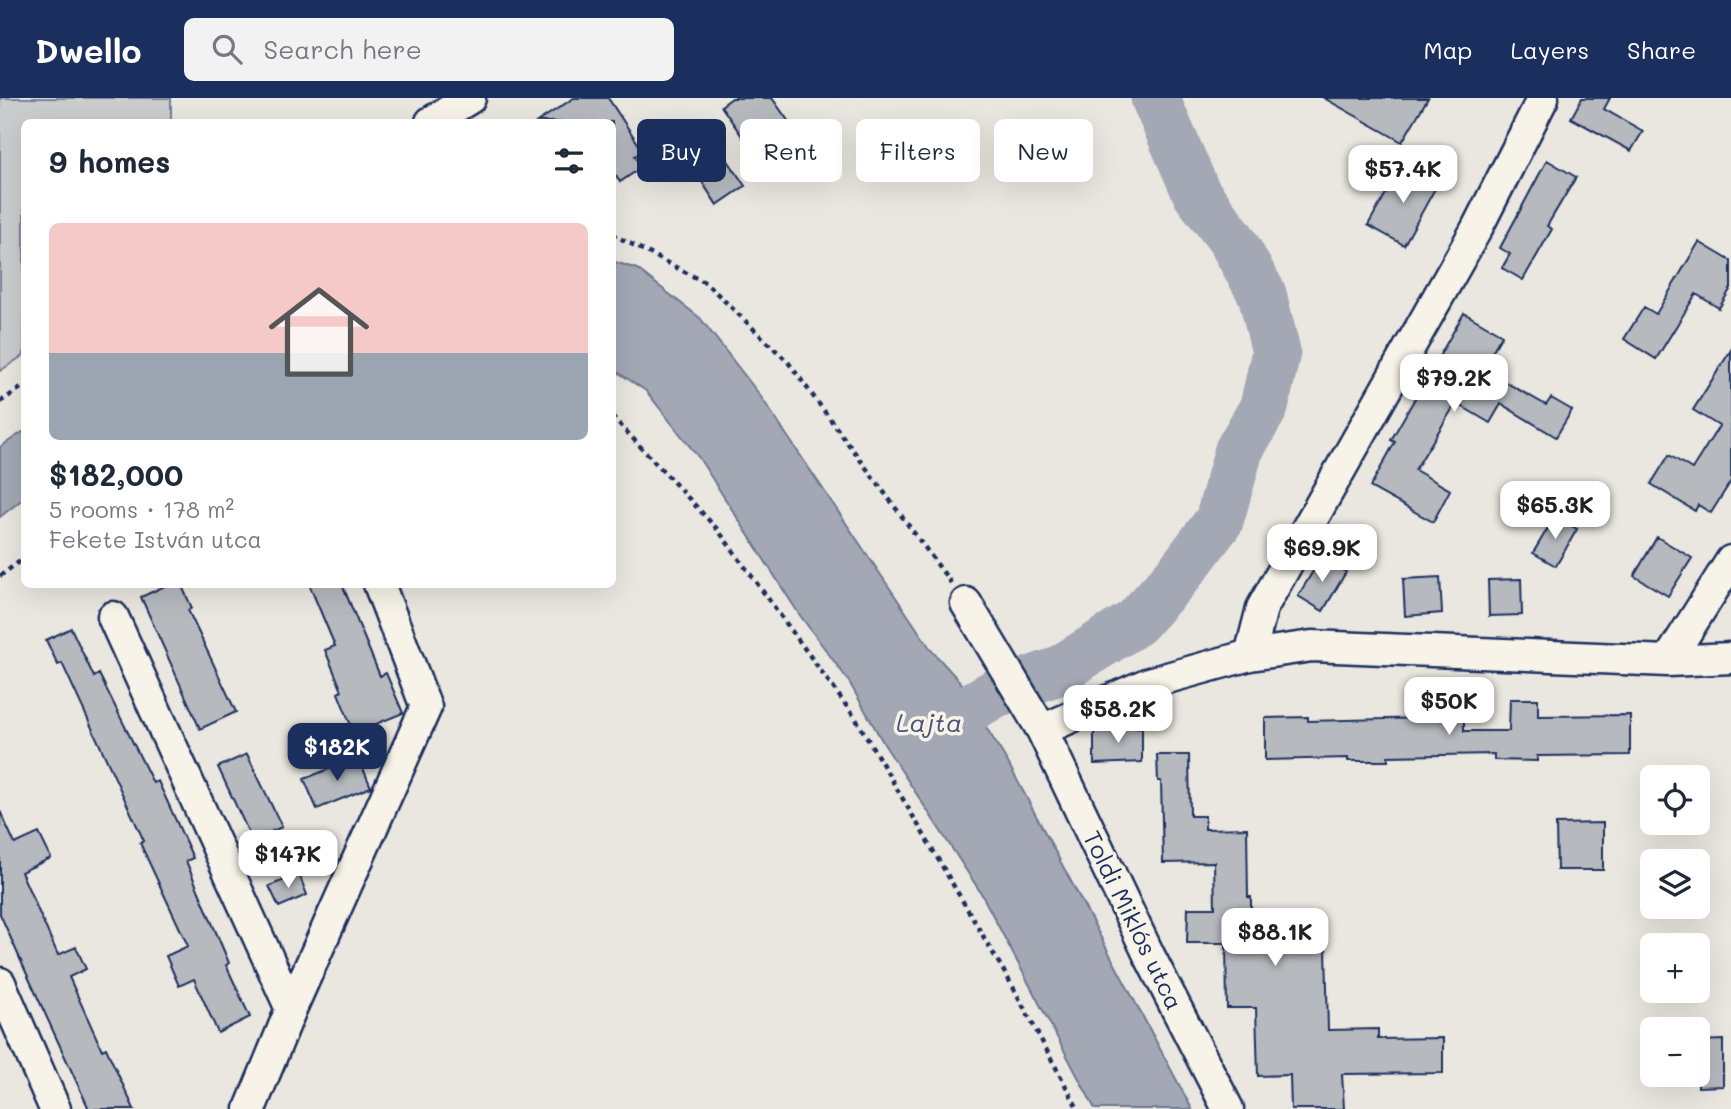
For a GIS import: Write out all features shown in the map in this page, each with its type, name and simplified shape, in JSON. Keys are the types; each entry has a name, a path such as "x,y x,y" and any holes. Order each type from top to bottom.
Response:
{"street":[{"path":"436,119 470,98"},
{"path":"1250,655 1262,608 1476,230 1543,98"},
{"path":"1668,661 1731,561"},
{"path":"250,1109 291,1009 426,707 381,588"},
{"name":"Toldi Miklós utca","path":"966,603 1036,720 1149,955 1228,1109"},
{"path":"113,617 291,1009"},
{"path":"1036,720 1149,683 1250,655 1312,646 1668,661 1731,658"},
{"path":"0,983 55,1109"}],"path":[{"path":"616,236 706,283 788,362 966,603"},
{"path":"0,402 21,388"},
{"path":"616,420 718,530 856,719 1013,987 1078,1109"},
{"path":"0,576 21,560"}],"shaded area":[{"path":"0,98 171,98 171,119 21,119 21,357 0,371"}],"water":[{"name":"Lajta","path":"616,262 637,269 700,318 759,394 932,651 973,696 999,685 1013,700 981,719 1007,761 1192,1109 1095,1109 981,893 884,744 848,680 799,614 699,458 646,391 616,371"},
{"path":"21,433 21,500 0,517 0,447"}],"building":[{"path":"574,98 608,98 637,142 637,170 620,182 616,176 616,119 542,119"},
{"path":"732,98 772,98 787,119 740,119 740,133 721,106"},
{"path":"1324,98 1428,98 1402,142"},
{"path":"1582,98 1610,98 1604,109 1643,131 1631,151 1571,118"},
{"path":"726,158 745,186 717,205 702,182 726,182"},
{"path":"1547,160 1576,177 1547,226 1552,229 1523,280 1502,268 1510,254 1500,248"},
{"path":"1402,165 1437,185 1404,245 1368,225"},
{"path":"1699,242 1731,261 1731,288 1719,308 1696,294 1656,359 1624,339 1644,307 1656,314"},
{"path":"1464,313 1502,335 1482,369 1546,405 1551,398 1572,410 1556,437 1501,404 1490,423 1456,403 1415,470 1450,490 1433,522 1370,487 1395,442 1391,440"},
{"path":"1731,350 1731,481 1711,513 1698,505 1695,511 1651,484 1669,455 1692,469 1719,426 1693,410"},
{"path":"1555,516 1577,529 1556,566 1533,553"},
{"path":"1657,537 1692,558 1668,596 1634,576"},
{"path":"1321,558 1346,572 1323,611 1298,596"},
{"path":"1440,577 1442,613 1405,616 1403,579"},
{"path":"1521,579 1522,615 1489,616 1488,580"},
{"path":"160,588 183,588 192,608 188,610 236,712 200,729 141,597"},
{"path":"311,588 344,588 380,676 386,673 403,713 354,733 338,693 342,691 325,650 335,646"},
{"path":"71,628 94,677 99,674 153,783 158,781 193,858 186,861 229,963 226,965 250,1017 218,1033 194,979 179,986 166,956 188,946 140,843 144,841 62,663 58,665 46,640"},
{"path":"1510,699 1538,699 1538,716 1630,715 1630,755 1537,756 1537,761 1494,760 1494,754 1388,756 1388,761 1348,761 1348,758 1265,760 1265,718 1308,717 1308,721 1464,717 1464,731 1509,731"},
{"path":"1142,727 1142,762 1094,764 1094,728"},
{"path":"247,754 282,827 252,840 218,767"},
{"path":"1157,755 1189,755 1190,816 1205,816 1205,829 1247,828 1248,897 1251,897 1251,912 1266,912 1266,948 1326,947 1328,1030 1378,1029 1378,1039 1443,1038 1443,1073 1342,1074 1344,1109 1291,1109 1290,1075 1258,1076 1256,1008 1227,1008 1226,943 1187,943 1188,908 1215,908 1214,862 1163,863 1161,781 1158,781"},
{"path":"358,757 371,787 317,809 304,779"},
{"path":"0,811 15,844 39,833 51,858 21,872 58,955 76,947 86,969 69,977 102,1050 106,1048 134,1109 89,1109 25,970 0,914"},
{"path":"1603,823 1603,870 1557,870 1556,824"},
{"path":"299,874 307,895 279,907 269,886"},
{"path":"1723,1040 1723,1086 1710,1087 1710,1041"}],"waterway":[{"path":"970,708 994,694 1058,671 1136,622 1179,574 1219,521 1239,450 1264,407 1276,352 1262,294 1232,240 1197,194 1155,98"}]}
